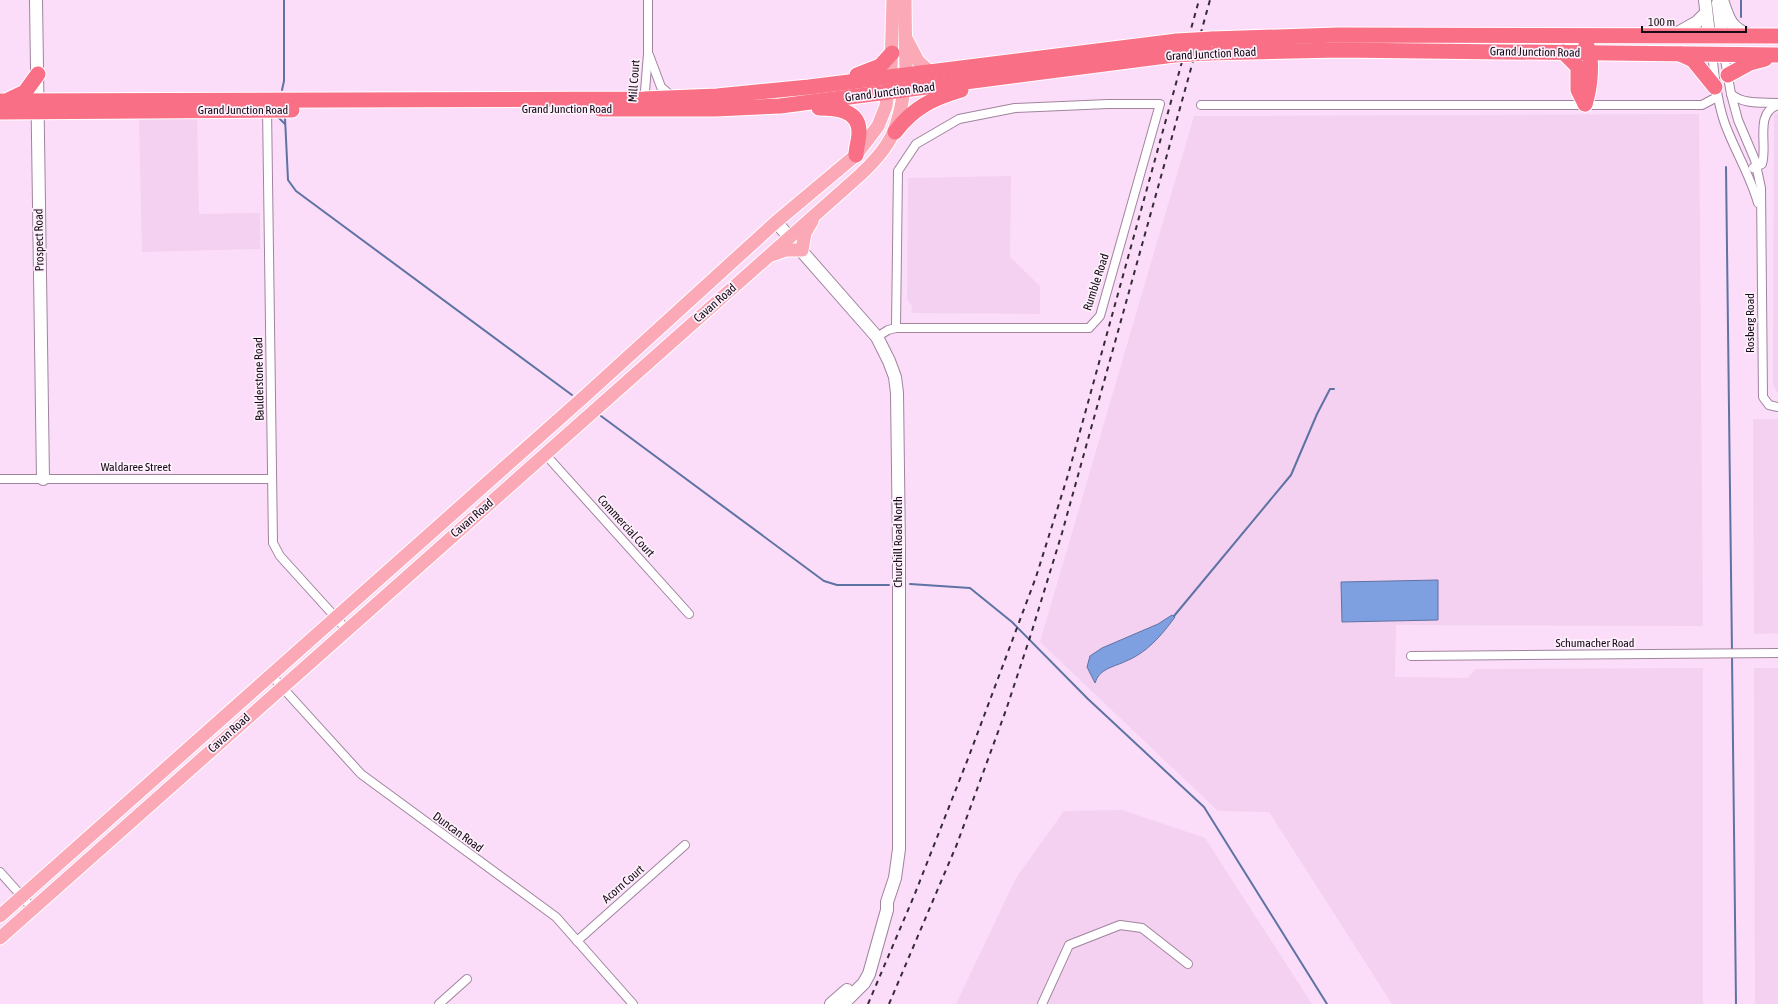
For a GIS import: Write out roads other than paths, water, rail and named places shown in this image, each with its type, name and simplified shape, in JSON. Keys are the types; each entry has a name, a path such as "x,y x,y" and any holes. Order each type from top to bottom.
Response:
{"highway":[{"name":"Grand Junction Road","path":"644,104 674,98 717,96 809,87 890,77 1175,48 1338,42 1355,35 1778,36"},
{"path":"1716,35 1718,54"},
{"path":"1575,36 1586,44 1590,52 1589,92 1586,104"},
{"name":"Grand Junction Road","path":"1338,42 1355,50 1778,55"},
{"name":"Grand Junction Road","path":"2,104 38,106 644,104 780,106 999,78 1175,48"},
{"path":"1564,52 1578,67 1578,90 1586,104"},
{"path":"809,87 873,70 886,61 892,54"},
{"path":"1680,54 1693,60 1716,92"},
{"path":"1728,75 1750,63 1778,55"},
{"path":"2,104 25,92 38,74"},
{"name":"Cavan Road","path":"904,90 906,76"},
{"path":"895,132 907,117 920,106 954,92 999,78"},
{"path":"780,106 844,110 852,116 859,128 856,155"}],"main road":[{"name":"Cavan Road","path":"0,916 574,406 776,222 856,155 878,126 884,115 889,92 892,54 893,0"},
{"path":"905,0 906,76"},
{"path":"905,33 918,61 931,73"},
{"name":"Cavan Road","path":"0,938 872,164 895,132 904,90"},
{"path":"767,257 786,250 802,250 805,232 817,212"}],"street":[{"name":"Prospect Road","path":"36,0 43,479"},
{"name":"Mill Court","path":"644,104 648,54 648,0"},
{"path":"1705,0 1706,12 1716,35"},
{"path":"1716,35 1718,0"},
{"path":"1722,0 1727,15 1734,28 1751,36"},
{"path":"1674,35 1697,22 1706,12"},
{"name":"Mill Court","path":"648,54 661,87 674,98"},
{"name":"Rosberg Road","path":"1718,54 1728,75 1738,120 1757,168 1761,188 1763,397 1769,405 1778,407"},
{"name":"Rosberg Road","path":"1718,54 1716,92 1725,123 1745,166 1758,203 1762,230"},
{"path":"1201,105 1702,105 1716,92"},
{"path":"1731,94 1738,100 1744,102 1778,104"},
{"name":"Rumble Road","path":"877,337 888,330 896,328 1090,328 1100,316 1160,104 1108,104 1015,108 958,119 916,144 898,171 896,328"},
{"path":"1745,166 1757,168 1762,164 1764,159 1763,126 1766,113 1778,104"},
{"name":"Baulderstone Road","path":"266,105 273,535 275,549 347,630"},
{"name":"Churchill Road North","path":"776,222 877,337 895,377 897,393 899,570 899,849 895,878 886,902 881,907 860,974 852,986 831,1004"},
{"name":"Commercial Court","path":"545,454 689,614"},
{"name":"Waldaree Street","path":"0,479 272,479"},
{"name":"Schumacher Road","path":"1411,656 1693,655 1778,653"},
{"name":"Duncan Road","path":"271,675 361,774 551,912 633,1004"},
{"name":"Acorn Court","path":"577,941 685,845"},
{"path":"0,872 33,909"},
{"name":"Churchill Road North","path":"842,1004 859,988 869,974 887,910 886,902"},
{"path":"1042,1004 1069,945 1120,925 1142,928 1188,964"},
{"path":"439,1004 467,979"}],"water":[{"path":"1438,580 1438,620 1342,622 1341,582"},
{"path":"1172,615 1175,617 1147,649 1103,672 1097,678 1095,683 1087,667 1090,656 1102,648 1158,624"}],"waterway":[{"path":"282,90 284,81 284,0"},
{"path":"1741,0 1741,17"},
{"path":"279,118 285,124"},
{"path":"285,118 288,180 296,191 572,395"},
{"path":"1726,167 1732,652"},
{"path":"1174,616 1291,475 1317,414 1330,389 1334,389"},
{"path":"601,416 824,581 837,585 889,585"},
{"path":"910,584 970,588 1012,622 1088,699 1204,807 1327,1004"},
{"path":"1732,656 1736,1004"}],"railway":[{"path":"868,1004 914,896 969,756 1036,577 1068,475 1199,0"},
{"path":"889,1004 957,844 1006,710 1031,634 1062,533 1210,0"}]}
